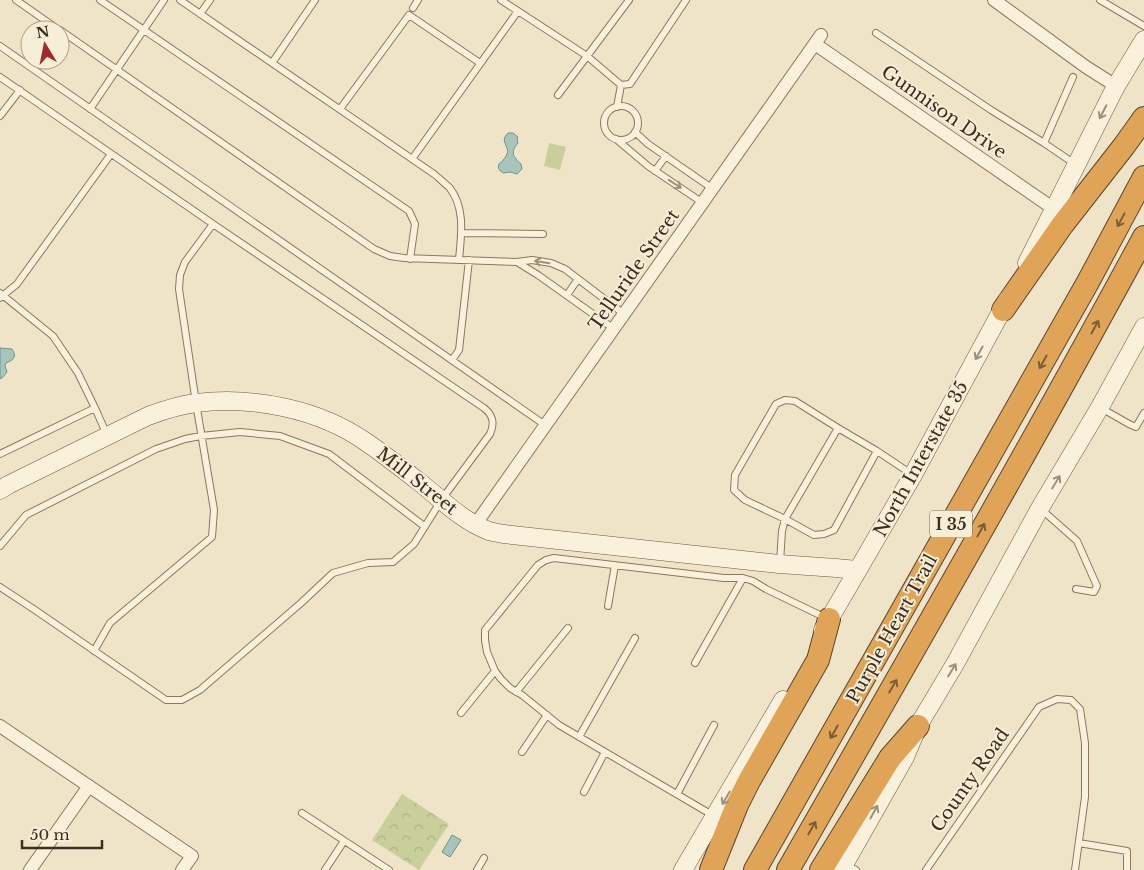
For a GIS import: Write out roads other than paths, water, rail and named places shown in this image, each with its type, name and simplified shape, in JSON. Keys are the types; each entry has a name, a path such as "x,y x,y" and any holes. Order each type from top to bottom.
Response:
{"highway":[{"path":"1003,310 1064,224 1144,118"},
{"name":"Purple Heart Trail","path":"755,870 1083,290 1144,176"},
{"name":"Purple Heart Trail","path":"788,870 1108,305 1144,237"},
{"path":"711,870 749,781 818,660 829,619"},
{"path":"821,870 890,758 918,726"}],"main road":[{"name":"North Interstate 35","path":"683,870 913,475 1003,310 1116,86 1144,40"},
{"path":"847,868 905,757 918,726 955,664 1040,508 1100,407 1144,327"},
{"name":"Mill Street","path":"0,490 148,416 170,408 222,401 252,402 292,409 331,422 365,441 458,514 475,525 491,532 780,564 857,570"}],"street":[{"path":"994,0 1116,86"},
{"name":"Telluride Street","path":"475,525 818,40"},
{"name":"Gunnison Drive","path":"818,40 1054,209"},
{"path":"0,726 192,856 182,870"},
{"path":"30,870 89,786"}],"lane":[{"path":"16,0 45,20"},
{"path":"100,0 409,212 415,224 410,259"},
{"path":"90,109 164,0"},
{"path":"180,0 412,158 450,188 460,206 459,260"},
{"path":"200,14 210,0"},
{"path":"272,63 315,0"},
{"path":"413,8 418,0"},
{"path":"501,0 587,56 621,85 630,84 682,1"},
{"path":"558,95 629,0"},
{"path":"1100,0 1144,26"},
{"path":"412,158 518,11"},
{"path":"340,110 409,15 480,63"},
{"path":"876,33 1076,165"},
{"path":"70,37 374,249 390,256 410,259 517,262 532,260 551,263 565,269 578,278 624,314"},
{"path":"0,46 545,425"},
{"path":"0,76 488,412 493,424 490,434 424,526 414,544 393,562 368,563 333,572 301,603 200,690 182,700 166,700 0,587"},
{"path":"1044,143 1073,78"},
{"path":"617,107 621,85"},
{"path":"0,116 20,90"},
{"path":"616,139 627,139 636,132 638,126 637,119 630,109 617,107 611,110 604,120 606,132 654,171 703,203"},
{"path":"636,132 648,144 713,189"},
{"path":"108,436 78,373 53,336 1,296 17,284 111,154"},
{"path":"654,171 666,156"},
{"path":"94,651 110,623 212,537 214,510 179,289 180,275 185,262 213,224"},
{"path":"461,233 543,234"},
{"path":"452,360 459,350 469,260"},
{"path":"517,262 614,328"},
{"path":"566,295 578,278"},
{"path":"877,451 834,530 824,534 814,535 745,500 734,490 735,475 776,404 785,400 795,401 877,451 913,475"},
{"path":"1100,407 1129,424 1144,428"},
{"path":"0,454 95,408"},
{"path":"1136,427 1144,413"},
{"path":"780,564 782,531 785,519 838,428"},
{"path":"0,546 26,515 156,449 201,436 240,432 280,436 329,454 424,526"},
{"path":"1040,508 1077,541 1097,586 1094,592 1076,589"},
{"path":"715,816 559,725 506,684 495,671 487,652 486,630 538,565 554,558 724,578 743,578 829,619"},
{"path":"608,606 615,565"},
{"path":"695,664 743,578"},
{"path":"516,692 568,628"},
{"path":"579,736 635,638"},
{"path":"461,713 495,671"},
{"name":"County Road","path":"926,870 1039,707 1057,700 1071,700 1080,709 1085,743 1085,797 1079,843"},
{"path":"522,752 546,715"},
{"path":"677,794 714,725"},
{"path":"584,792 605,752"},
{"path":"302,813 390,870"},
{"path":"325,870 344,840"},
{"path":"1074,870 1079,843 1127,851 1127,870"},
{"path":"477,870 484,858"}],"water":[{"path":"508,133 513,133 518,137 518,143 513,152 522,169 517,174 504,173 500,171 498,165 507,154 504,141"},
{"path":"0,348 12,349 14,356 11,361 6,363 7,372 0,379"},
{"path":"452,835 461,840 450,857 442,852"}]}
